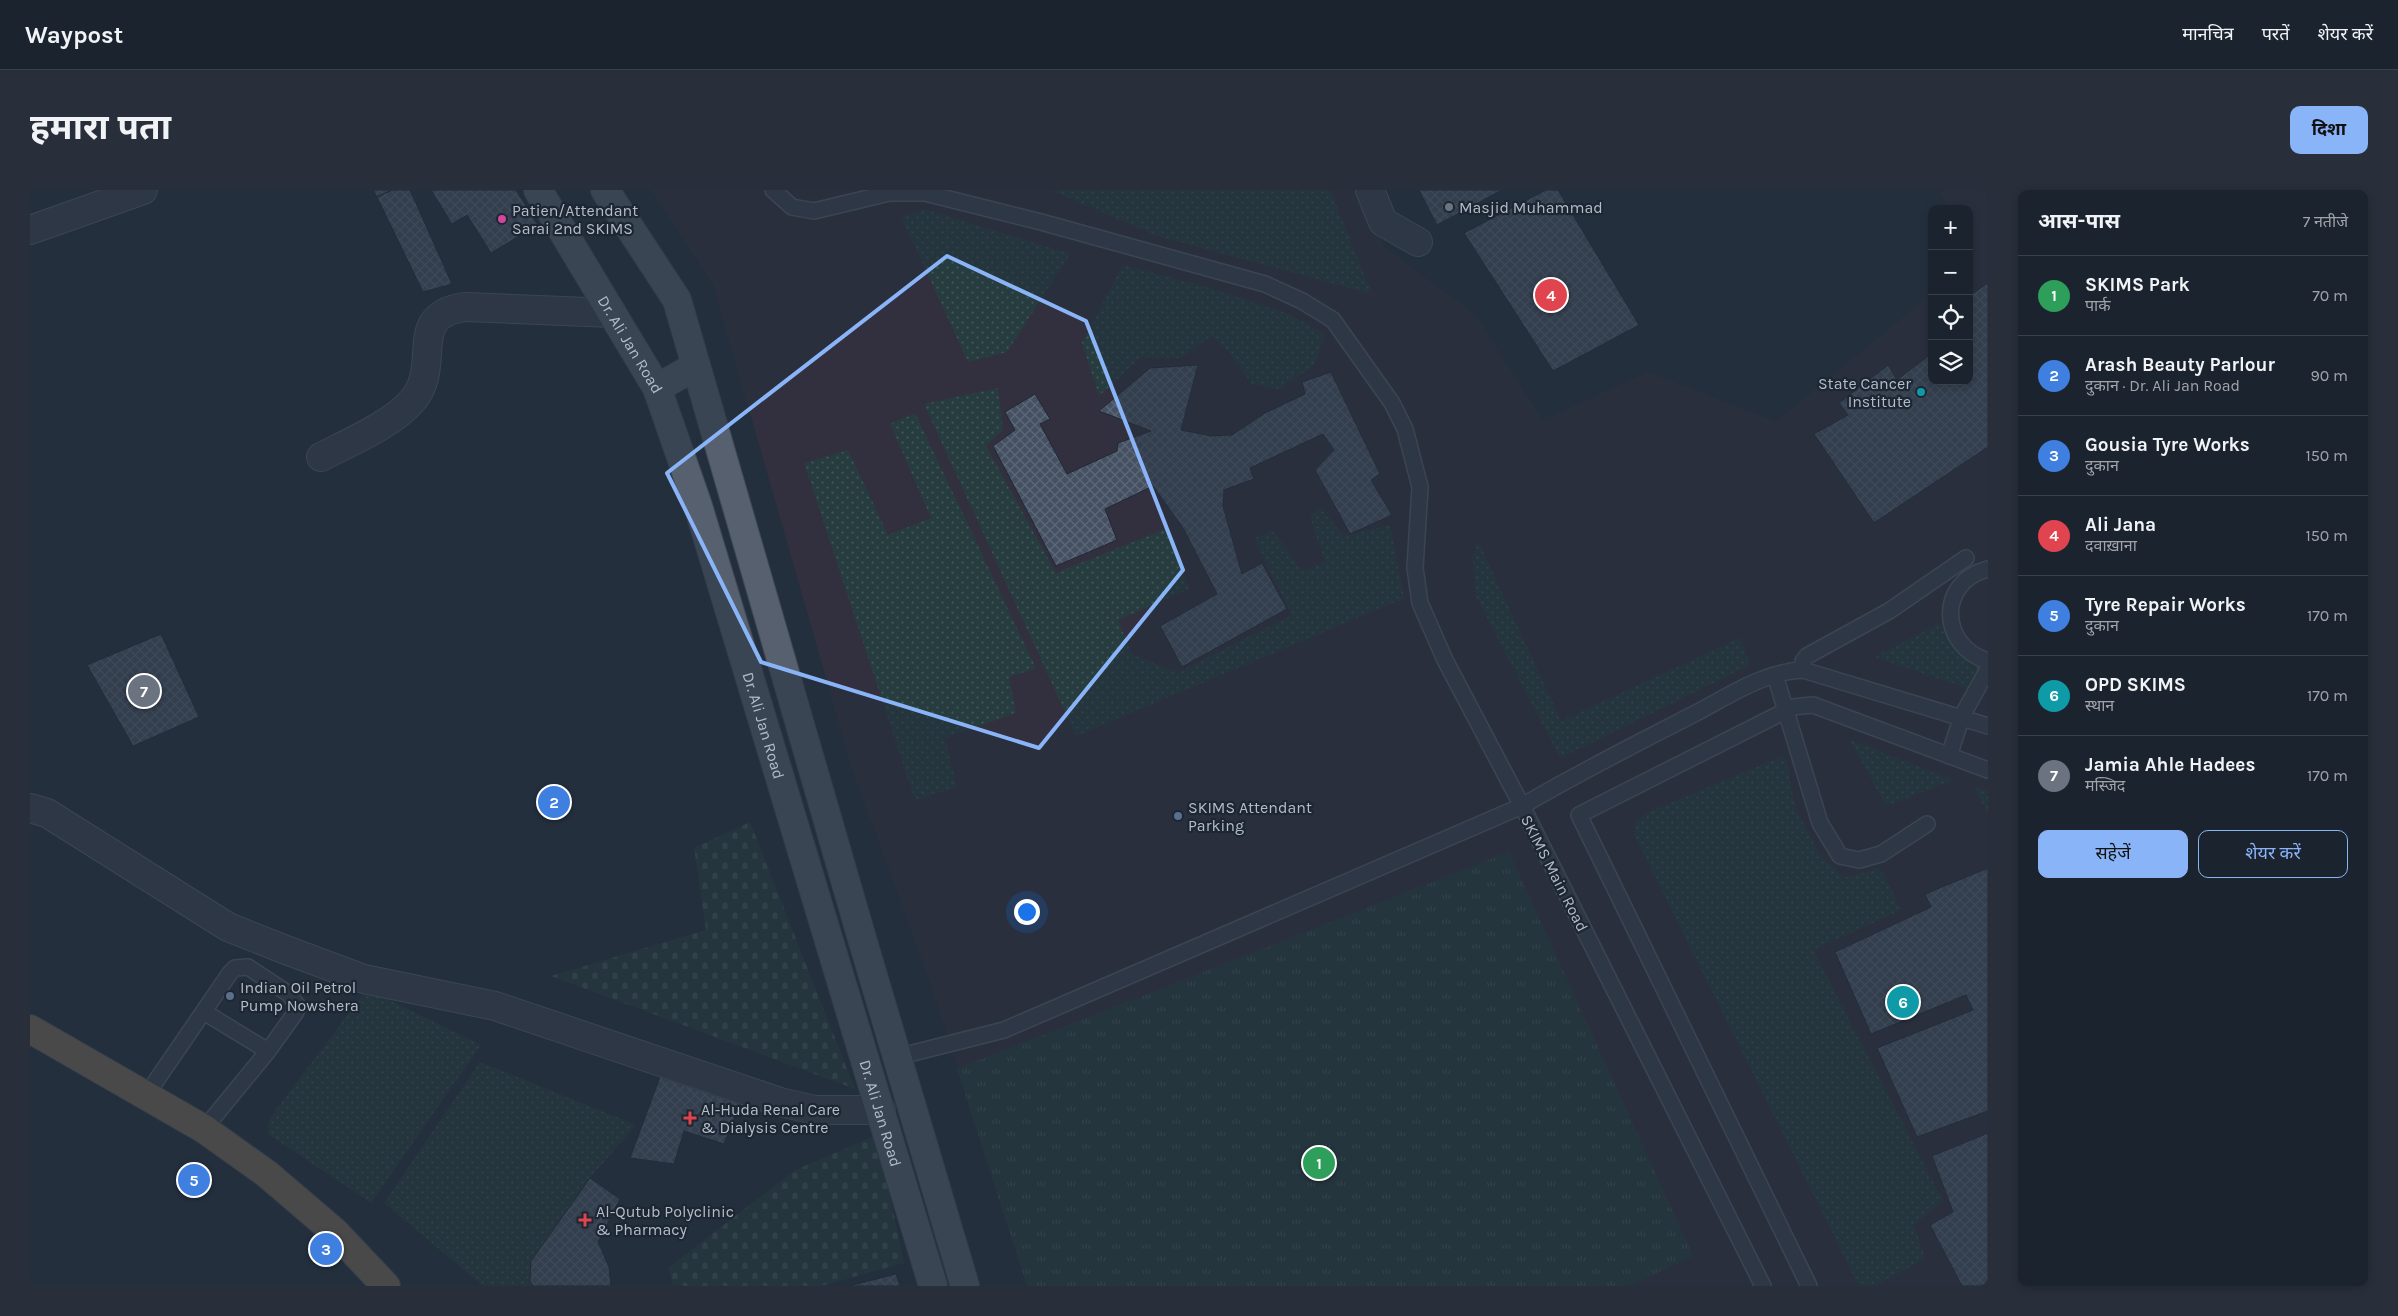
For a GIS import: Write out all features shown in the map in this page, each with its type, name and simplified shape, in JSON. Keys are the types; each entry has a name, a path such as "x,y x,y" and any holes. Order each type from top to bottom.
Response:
{"highway":[{"path":"30,1029 204,1129 267,1174 336,1233 386,1286"}],"main road":[{"name":"Dr. Ali Jan Road","path":"538,190 657,388 698,506 933,1286"},
{"name":"Dr. Ali Jan Road","path":"605,190 677,300 965,1286"},
{"path":"657,388 696,366"}],"street":[{"path":"30,230 143,190"},
{"path":"1370,190 1383,222 1418,242"},
{"path":"321,457 383,424 413,400 428,363 428,333 435,320 448,309 465,307 612,313"},
{"path":"30,808 47,813 228,927 364,979 495,1006 780,1102 815,1110 881,1110"}],"lane":[{"path":"773,190 792,208 814,211 888,192 925,191 1265,284 1302,301 1333,320 1392,402 1405,429 1420,487 1415,568 1420,603 1445,660 1522,806 1004,1030 897,1057"},
{"path":"1803,670 1803,661 1807,656 1889,611 1966,558"},
{"path":"1988,569 1966,580 1956,591 1951,606 1950,622 1955,636 1964,649 1977,658 1988,661"},
{"path":"1949,756 1962,716 1988,669"},
{"name":"SKIMS Main Road","path":"1764,1286 1522,806 1572,776 1786,670 1803,670 1962,716 1988,726"},
{"path":"1775,675 1820,822 1840,856 1859,860 1881,854 1927,824"},
{"path":"1809,1286 1579,814 1786,710 1803,704 1813,705 1988,770"},
{"path":"146,1094 235,968 248,967 289,994 297,1005 296,1012 268,1051 204,1129"},
{"path":"204,1012 268,1051"}],"highlighted area":[{"path":"947,256 1086,321 1183,570 1039,748 761,662 667,473"}],"shaded area":[{"path":"652,190 1361,190 1384,247 1475,315 1543,421 1648,372 1776,422 1928,297 1928,385 1973,385 1973,205 1947,205 1941,193 1946,190 1988,190 1988,1286 1027,1286 935,995 851,765 713,284"}],"green space":[{"path":"1051,190 1330,190 1372,294 1158,236"},
{"path":"924,209 1070,254 1007,352 968,362 902,218"},
{"path":"1123,265 1200,285 1291,315 1325,335 1314,365 1279,389 1252,384 1228,351 1212,336 1180,358 1142,357 1099,396 1082,343"},
{"path":"998,388 1003,430 986,446 1056,573 1165,529 1189,589 1118,620 1132,654 1177,673 1292,615 1254,538 1273,531 1302,571 1325,562 1310,516 1320,508 1344,536 1390,525 1404,598 1076,736 924,404"},
{"path":"915,413 1036,668 1009,677 1016,713 945,738 957,787 915,800 804,463 848,450 888,535 931,518 890,424"},
{"path":"1478,541 1561,721 1740,638 1750,665 1560,758 1476,596 1473,561"},
{"path":"1941,623 1948,637 1957,648 1979,668 1967,688 1874,657"},
{"path":"1850,740 1953,780 1954,780 1886,806"},
{"path":"1785,755 1796,810 1820,855 1844,878 1880,868 1901,910 1813,950 1943,1201 1914,1224 1925,1259 1874,1286 1859,1286 1636,838 1635,823 1647,813"},
{"path":"1974,787 1988,791 1988,815"},
{"path":"750,822 855,1089 551,976 706,930 694,848"},
{"path":"1509,852 1693,1256 1628,1286 1027,1286 957,1069"},
{"path":"367,989 481,1045 371,1203 268,1134 269,1119"},
{"path":"480,1062 636,1125 590,1178 531,1261 530,1281 533,1286 483,1286 384,1203"},
{"path":"877,1135 904,1263 821,1286 673,1286 668,1268 795,1170"}],"building":[{"path":"373,190 392,190 377,197"},
{"path":"392,190 410,190 452,284 423,292 377,197"},
{"name":"Patien/Attendant Sarai 2nd SKIMS","path":"431,190 516,190 538,225 491,253 467,215 452,224"},
{"name":"Masjid Muhammad","path":"1419,190 1502,190 1437,225"},
{"path":"1546,190 1558,190 1639,325 1553,371 1464,233"},
{"name":"State Cancer Institute","path":"1988,283 1988,447 1874,523 1814,434 1848,415 1839,403 1888,365 1897,380 1928,356 1928,385 1973,385 1973,293"},
{"path":"1198,365 1181,430 1212,436 1232,435 1265,413 1305,394 1302,382 1331,372 1380,474 1371,480 1392,515 1350,534 1315,470 1334,450 1323,434 1250,468 1254,479 1224,490 1223,506 1242,574 1262,563 1287,609 1182,667 1160,626 1217,594 1183,528 1153,486 1105,509 1117,540 1056,566 993,446 1015,430 1005,412 1035,394 1050,419 1040,424 1067,474 1117,451 1118,443 1151,431 1099,411 1150,368"},
{"path":"161,634 199,717 133,746 87,665"},
{"path":"1988,868 1988,1111 1917,1137 1877,1048 1973,1010 1966,995 1871,1034 1835,952 1931,907 1925,894"},
{"name":"Al-Huda Renal Care & Dialysis Centre","path":"660,1077 740,1104 724,1144 684,1131 674,1164 630,1158"},
{"path":"1988,1133 1988,1286 1962,1286 1930,1225 1953,1212 1932,1156"},
{"name":"Al-Qutub Polyclinic & Pharmacy","path":"590,1178 620,1199 598,1242 609,1267 611,1286 533,1286 530,1281 531,1261"},
{"path":"896,1274 900,1286 849,1286"}],"place":[{"name":"Masjid Muhammad","path":"1449,207"},
{"name":"Patien/Attendant Sarai 2nd SKIMS","path":"502,219"},
{"name":"Ali Jana","path":"1551,295"},
{"name":"State Cancer Institute","path":"1921,392"},
{"name":"Jamia Ahle Hadees","path":"144,691"},
{"name":"Arash Beauty Parlour","path":"554,802"},
{"name":"SKIMS Attendant Parking","path":"1178,816"},
{"name":"Indian Oil Petrol Pump Nowshera","path":"230,996"},
{"name":"OPD SKIMS","path":"1903,1002"},
{"name":"Al-Huda Renal Care & Dialysis Centre","path":"690,1118"},
{"name":"SKIMS Park","path":"1319,1163"},
{"name":"Tyre Repair Works","path":"194,1180"},
{"name":"Al-Qutub Polyclinic & Pharmacy","path":"585,1220"},
{"name":"Gousia Tyre Works","path":"326,1249"}]}
